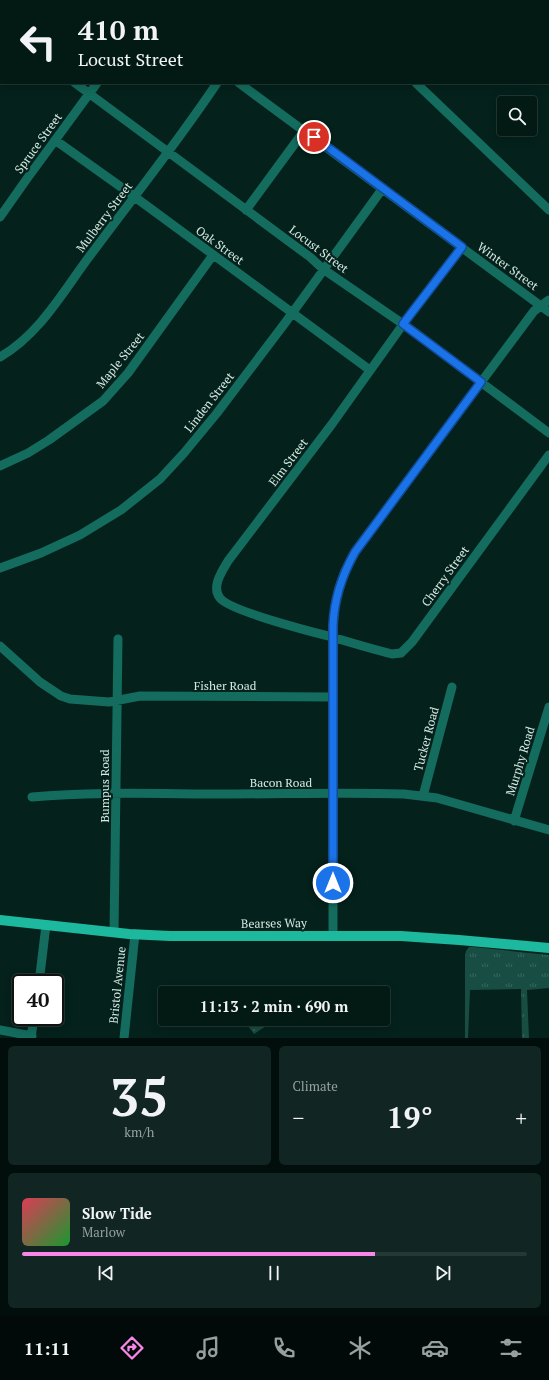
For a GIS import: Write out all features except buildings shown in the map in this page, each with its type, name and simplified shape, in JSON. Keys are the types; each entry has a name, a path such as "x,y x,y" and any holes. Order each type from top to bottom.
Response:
{"main road":[{"name":"Bearses Way","path":"0,920 135,934 198,937 401,936 549,948"}],"street":[{"name":"Locust Street","path":"76,84 310,257 323,269 403,324 549,433"},
{"name":"Spruce Street","path":"0,217 96,84"},
{"name":"Mulberry Street","path":"0,357 23,341 46,316 169,152 217,84"},
{"name":"Winter Street","path":"240,84 549,312"},
{"path":"417,84 549,210"},
{"path":"246,210 304,131"},
{"name":"Oak Street","path":"55,140 370,370"},
{"name":"Linden Street","path":"0,568 41,553 80,535 121,510 160,479 217,413 292,314 323,269 383,188"},
{"name":"Elm Street","path":"333,637 230,606 219,598 217,592 217,586 221,573 228,561 332,424 403,324 462,247"},
{"name":"Maple Street","path":"0,466 28,453 49,440 102,401 128,373 213,255"},
{"path":"333,936 333,617 336,597 352,558 362,543 534,311 549,300"},
{"name":"Cherry Street","path":"333,637 392,654 397,654 405,650 549,455"},
{"name":"Bumpus Road","path":"114,932 118,639"},
{"name":"Fisher Road","path":"0,646 40,682 61,696 70,699 117,701 140,696 333,697"},
{"name":"Tucker Road","path":"423,796 452,687"},
{"name":"Murphy Road","path":"514,821 549,708"},
{"name":"Bacon Road","path":"32,797 73,793 116,794 155,792 395,794 423,796 458,804 549,830"},
{"path":"40,974 46,925"},
{"name":"Bristol Avenue","path":"124,1038 135,934"},
{"path":"0,1030 32,1037 33,1026"}],"green space":[{"path":"469,947 549,955 549,988 527,990 529,1038 522,1038 521,989 470,990 468,1038 465,1038 465,955"},
{"path":"248,1026 266,1026 254,1034"}],"route":[{"path":"314,137 462,247 403,324 481,382 355,552 345,571 336,597 333,617 333,883"}]}
